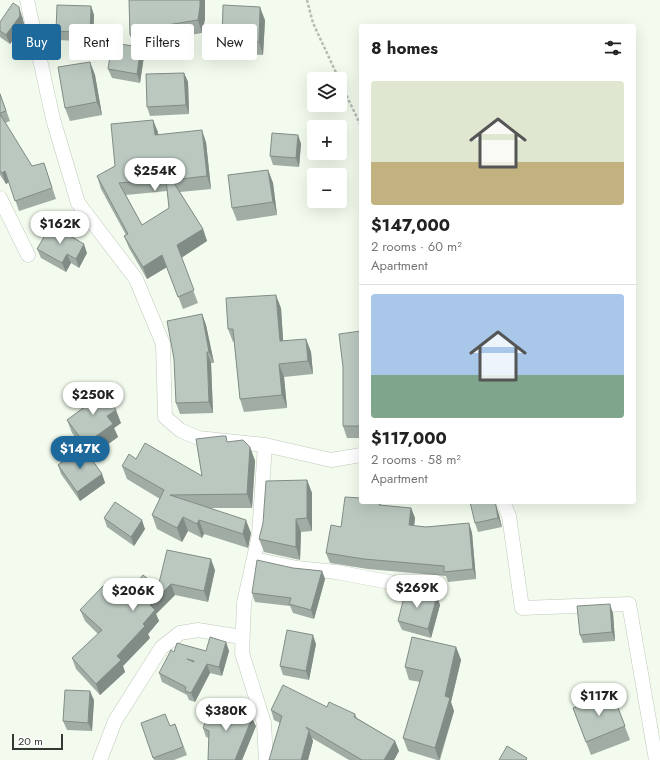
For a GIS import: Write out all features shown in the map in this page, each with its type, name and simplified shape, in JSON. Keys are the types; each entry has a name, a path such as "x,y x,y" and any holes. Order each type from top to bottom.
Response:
{"street":[{"path":"27,0 53,119 78,203 136,279 163,344 166,416 180,430 198,438 265,445 331,460 359,455"},
{"path":"0,198 28,255"},
{"path":"265,445 259,536 244,603 242,653 264,723 266,760"},
{"path":"504,504 510,516 522,608 629,604 656,760"},
{"path":"254,559 297,568 336,572 416,587"},
{"path":"100,760 115,721 161,648 180,633 198,630 242,637"}],"path":[{"path":"307,0 313,23 336,72"},
{"path":"347,97 359,122"}],"building":[{"path":"129,0 200,0 198,20 173,24 131,24 130,35"},
{"path":"13,3 19,7 20,16 14,24 12,24 12,27 6,35 0,31 0,22"},
{"path":"57,5 91,6 90,24 69,24 69,32 61,31 61,24 56,24"},
{"path":"223,5 260,7 259,42 257,42 257,24 222,24"},
{"path":"123,45 131,46 131,60 139,60 137,74 108,69 109,60 123,60"},
{"path":"90,62 97,102 65,108 58,67"},
{"path":"184,73 186,105 147,107 146,74"},
{"path":"0,94 6,111 0,113"},
{"path":"0,114 32,166 44,163 52,188 15,201 5,171 2,173 0,171"},
{"path":"153,120 155,135 202,130 207,176 172,180 203,229 177,245 194,290 178,297 162,255 143,267 124,236 128,234 97,176 115,166 111,124","holes":["166,179 169,208 142,225 119,183"]},
{"path":"272,133 298,135 296,158 270,156"},
{"path":"268,170 273,202 232,208 228,175"},
{"path":"51,225 84,244 76,259 67,254 62,263 37,249"},
{"path":"276,295 280,341 306,339 308,361 279,364 282,395 240,399 233,329 228,329 226,298"},
{"path":"202,314 209,352 207,352 209,402 176,403 174,359 167,321"},
{"path":"359,331 359,426 343,426 343,367 339,334"},
{"path":"99,387 116,410 107,416 113,424 85,444 67,420 86,406 82,400"},
{"path":"226,436 227,442 243,440 250,447 247,494 170,495 246,520 243,534 199,520 197,524 183,517 177,528 152,515 164,490 122,466 129,454 136,459 145,443 202,476 196,439"},
{"path":"83,447 102,474 77,492 58,465"},
{"path":"307,480 307,518 296,519 296,547 259,539 263,523 266,481"},
{"path":"345,497 359,498 359,504 379,504 411,508 409,525 426,527 469,523 473,569 444,572 444,566 364,559 326,553 331,525 341,527"},
{"path":"115,502 142,520 131,537 104,518"},
{"path":"470,504 495,504 498,518 475,523"},
{"path":"167,550 211,559 204,591 171,584 150,605 155,610 143,624 145,626 117,656 121,660 96,684 72,658 102,630 80,610 103,586 120,602 143,575 158,587"},
{"path":"257,560 293,568 322,571 311,610 289,604 291,598 252,593"},
{"path":"406,589 437,596 428,629 398,621"},
{"path":"610,604 612,632 580,635 577,606"},
{"path":"287,630 313,635 306,671 280,666"},
{"path":"210,637 226,642 219,667 207,664 191,693 185,691 186,687 159,673 171,650 174,652 177,643 206,651"},
{"path":"412,637 456,647 445,696 450,698 435,748 403,738 423,671 405,667"},
{"path":"283,685 327,707 329,702 355,714 354,717 395,741 384,760 362,760 306,727 309,731 301,760 269,760 282,716 271,710"},
{"path":"65,690 90,691 88,723 63,721"},
{"path":"612,692 625,726 586,742 573,708"},
{"path":"214,701 252,718 235,760 208,760 209,731 203,728"},
{"path":"165,714 170,726 175,724 183,747 153,758 141,723"},
{"path":"507,746 527,758 526,760 499,760"}]}
